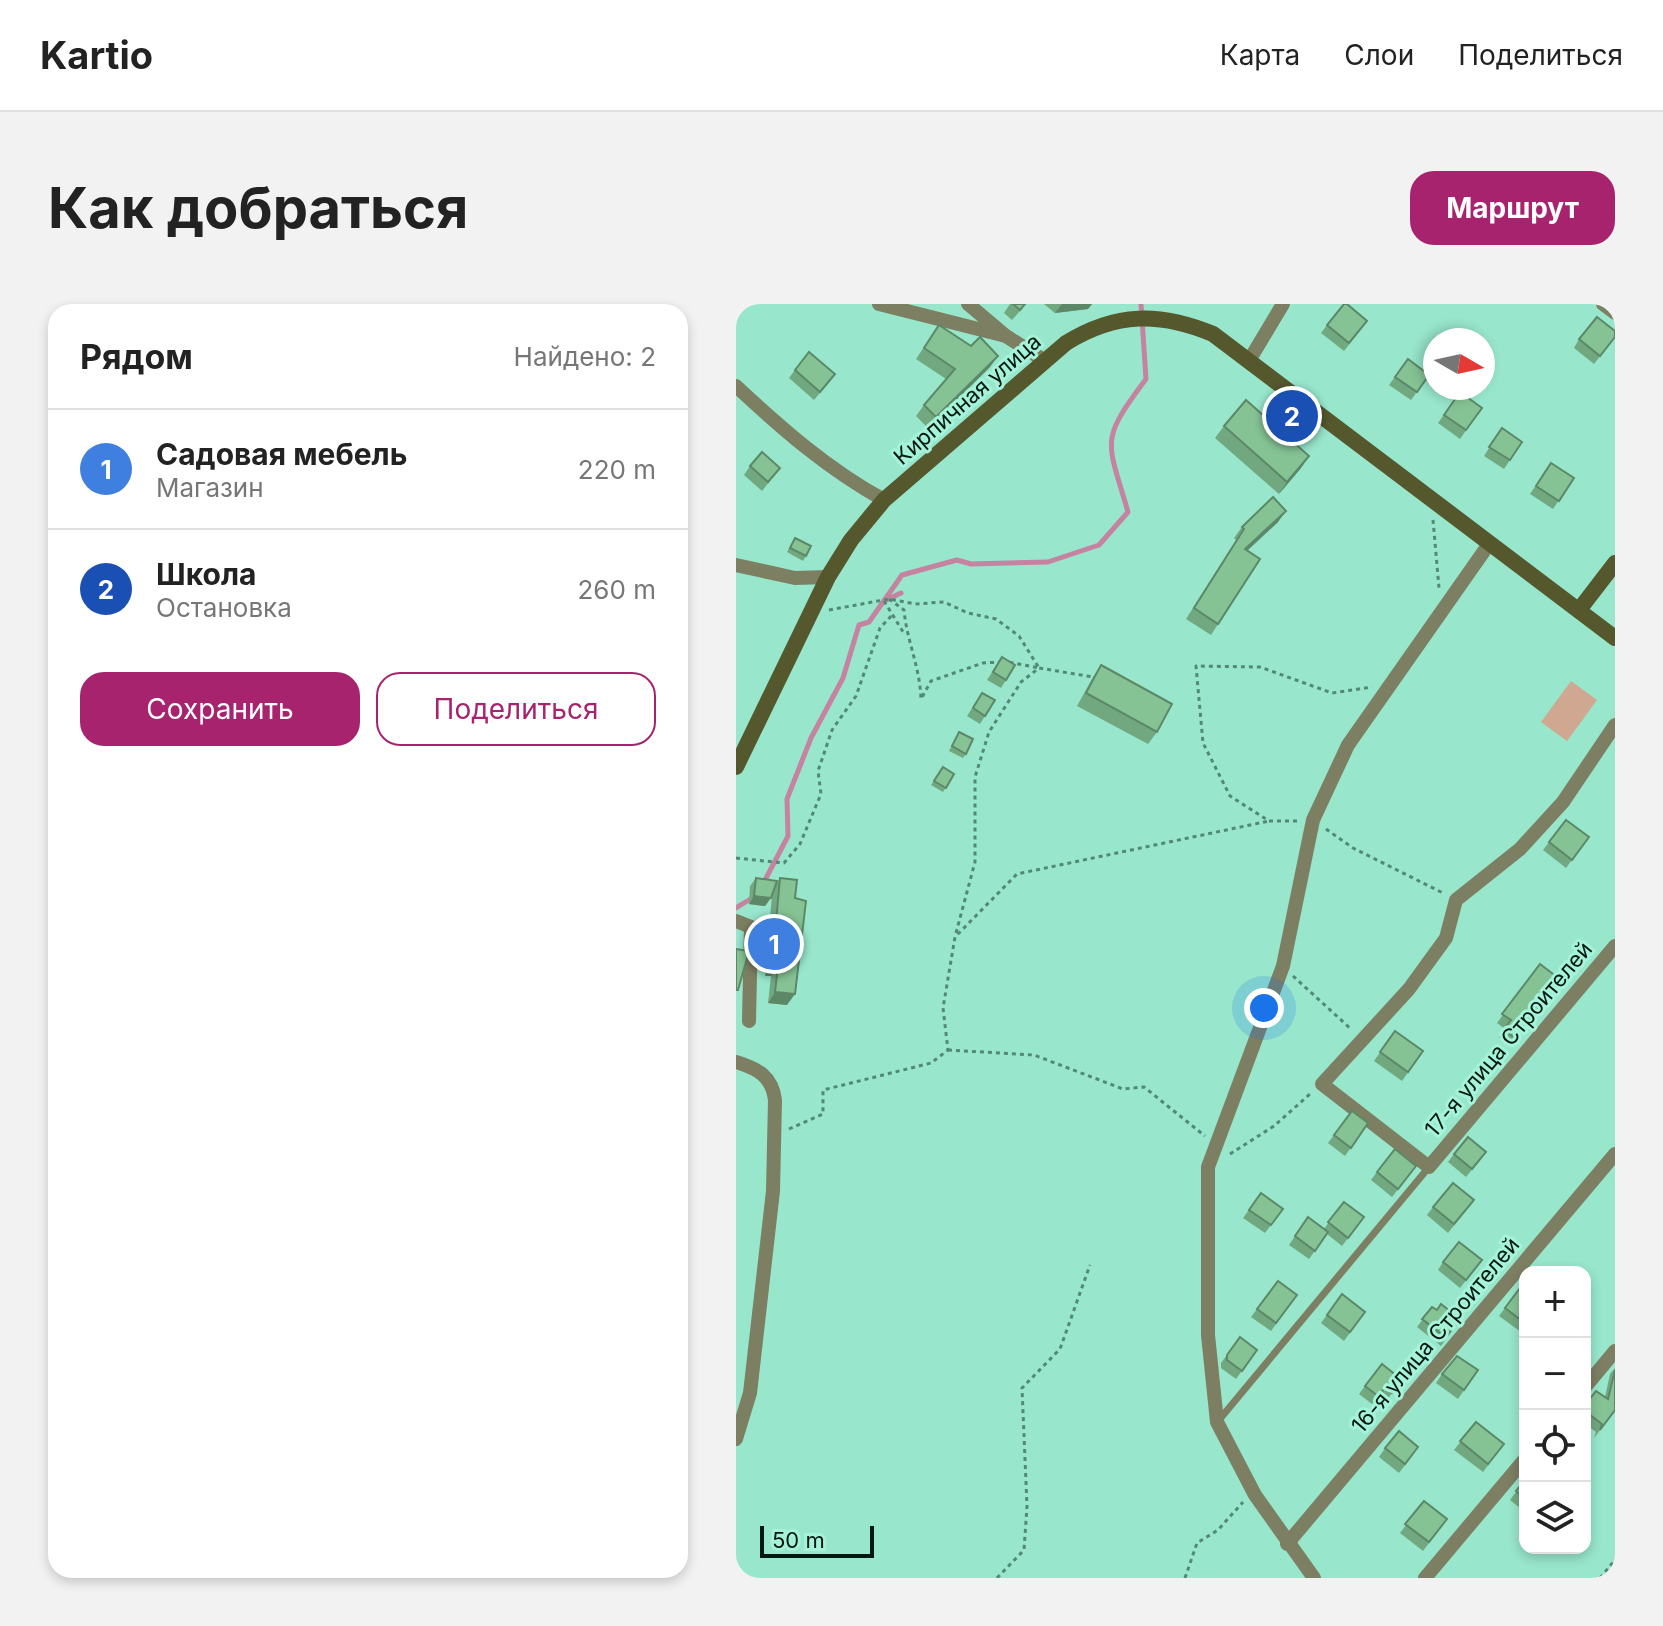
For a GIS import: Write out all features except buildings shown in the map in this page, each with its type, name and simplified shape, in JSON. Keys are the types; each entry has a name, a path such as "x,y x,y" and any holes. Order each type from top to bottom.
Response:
{"main road":[{"name":"Кирпичная улица","path":"736,767 828,577 851,540 884,500 1045,361 1089,329 1140,316 1185,322 1213,334 1250,359 1615,638"},
{"path":"1579,610 1615,563"}],"street":[{"path":"879,304 1006,336"},
{"path":"968,304 1006,336 1045,361"},
{"path":"1250,359 1283,304"},
{"path":"1603,304 1615,313"},
{"path":"736,386 783,430 848,481 884,500"},
{"path":"1314,1578 1255,1495 1217,1422 1208,1335 1208,1167 1283,966 1313,820 1348,745 1489,544"},
{"path":"736,565 795,578 828,577"},
{"path":"1322,1084 1409,989 1446,938 1456,900 1520,849 1563,802 1615,725"},
{"path":"736,921 751,927 749,1021"},
{"name":"17-я улица Строителей","path":"1322,1084 1429,1167 1615,946"},
{"path":"736,1062 763,1073 770,1081 775,1100 773,1191 750,1393 736,1439"},
{"name":"16-я улица Строителей","path":"1287,1544 1615,1154"},
{"path":"1591,1380 1615,1351"},
{"path":"1425,1578 1519,1466"}],"lane":[{"path":"1217,1422 1429,1167"}],"path":[{"path":"1431,500 1442,611"},
{"path":"886,600 920,670 921,699 931,681 983,663 1014,662 1093,677"},
{"path":"886,600 904,610 906,638"},
{"path":"815,605 830,610 886,600 915,604 944,602 968,613 996,619 1019,636 1039,668"},
{"path":"736,858 784,863 800,844 821,794 818,771 832,730 856,696 880,628 893,614"},
{"path":"1201,712 1196,666 1260,667 1332,693 1392,684"},
{"path":"948,1050 943,1008 948,962 975,862 975,777 989,732 1021,682 1039,668"},
{"path":"955,937 1017,874 1269,821"},
{"path":"1283,966 1364,1040"},
{"path":"775,1135 823,1114 823,1090 931,1063 948,1050 1034,1055 1123,1089 1144,1087 1217,1144"},
{"path":"1208,1167 1274,1126 1322,1084"},
{"path":"997,1578 1024,1550 1027,1506 1022,1388 1060,1349 1090,1265"},
{"path":"1185,1578 1197,1543 1218,1530 1237,1505 1255,1495"},
{"path":"1600,1578 1615,1560"}],"shaded area":[{"path":"1571,681 1597,700 1567,741 1541,722"}],"waterway":[{"path":"763,884 788,836 787,799 811,738 843,678 859,625 869,622 902,575 957,560 971,564 1048,562 1099,545 1128,512 1115,469 1112,442 1120,416 1146,379 1141,304"},
{"path":"884,601 901,593"},
{"path":"736,908 752,898"}],"place":[{"name":"Школа","path":"1292,416"},
{"name":"Садовая мебель","path":"774,944"}]}
